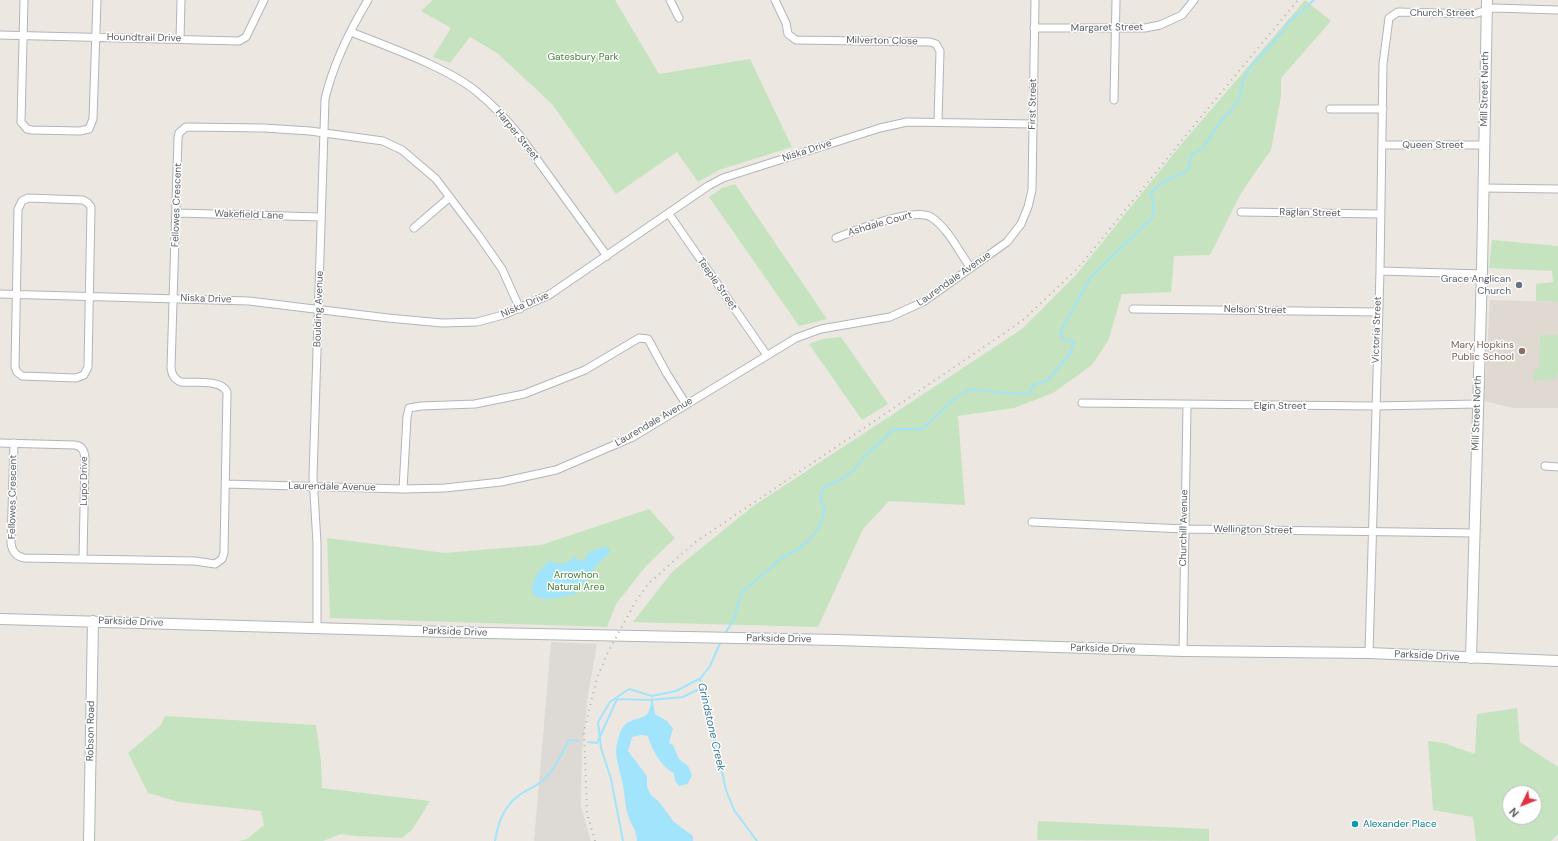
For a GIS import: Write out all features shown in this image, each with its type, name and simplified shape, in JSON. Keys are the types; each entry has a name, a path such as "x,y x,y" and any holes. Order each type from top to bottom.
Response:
{"main road":[{"name":"Mill Street North","path":"1471,658 1477,404 1482,274 1487,0"},
{"name":"Parkside Drive","path":"0,619 486,633 716,637 1183,651 1369,653 1558,661"},
{"name":"Robson Road","path":"90,841 93,621"}],"street":[{"path":"24,0 21,117 23,125 32,130 80,131 89,129 93,120 97,0"},
{"path":"180,39 181,0"},
{"name":"Houndtrail Drive","path":"0,35 243,40 246,37 264,0"},
{"name":"Boulding Avenue","path":"317,627 317,543 314,487 323,133 327,90 351,32 368,0"},
{"path":"670,0 679,18"},
{"name":"Milverton Close","path":"775,0 786,23 788,34 796,40 930,42 936,44 940,51 938,122"},
{"name":"First Street","path":"1028,207 1032,190 1035,0"},
{"path":"1114,100 1116,0"},
{"name":"Margaret Street","path":"1034,28 1137,28 1160,25 1182,15 1194,0"},
{"name":"Church Street","path":"1398,12 1474,14 1494,8 1558,10"},
{"name":"Victoria Street","path":"1369,653 1383,145 1383,64 1390,18 1398,12"},
{"name":"Harper Street","path":"351,32 437,68 477,92 505,118 520,136 607,256"},
{"path":"1330,109 1383,109"},
{"name":"Niska Drive","path":"0,294 249,301 442,323 477,322 520,309 550,295 723,178 880,128 907,122 1033,124"},
{"name":"Fellowes Crescent","path":"14,443 11,543 14,552 24,558 195,561 215,564 219,562 224,553 227,392 221,385 181,382 174,377 171,368 175,298 178,138 179,133 186,127 264,128 323,133 373,139 394,145 406,152 429,172 450,197 502,269 520,309"},
{"name":"Queen Street","path":"1383,145 1484,145"},
{"path":"1484,188 1558,190"},
{"path":"414,228 450,197"},
{"path":"28,198 72,199 86,201 91,208 89,296 88,367 84,375 76,378 22,376 17,372 15,367 16,294 20,204 28,198"},
{"name":"Laurendale Avenue","path":"226,484 403,489 445,488 501,482 556,470 633,437 766,354 796,338 813,331 876,320 900,314 923,302 1002,246 1021,224 1028,207"},
{"name":"Raglan Street","path":"1240,212 1380,214"},
{"name":"Wakefield Lane","path":"177,213 321,217"},
{"name":"Teeple Street","path":"669,214 766,354"},
{"name":"Ashdale Court","path":"836,238 905,215 923,214 929,216 941,226 971,268"},
{"path":"1380,271 1482,274"},
{"name":"Nelson Street","path":"1133,309 1378,312"},
{"path":"403,489 407,417 409,408 421,406 475,404 524,394 585,370 639,338 648,339 686,404"},
{"name":"Elgin Street","path":"1082,403 1187,406 1375,406 1477,404"},
{"name":"Churchill Avenue","path":"1183,651 1187,406"},
{"name":"Lupo Drive","path":"0,443 75,445 81,447 84,451 83,558"},
{"path":"1545,466 1558,466"},
{"name":"Wellington Street","path":"1032,522 1184,529 1474,533"}],"shaded area":[{"name":"Mary Hopkins Public School","path":"1490,300 1558,302 1558,408 1513,408 1484,401"},
{"path":"551,642 597,644 588,696 582,752 581,806 591,841 534,841"}],"green space":[{"name":"Gatesbury Park","path":"433,0 615,0 659,74 750,59 792,147 719,170 698,182 677,152 616,194 552,104 497,53 470,37 450,63 433,57 451,28 421,11"},
{"path":"1305,0 1331,21 1281,78 1281,96 1271,150 1241,193 1210,255 1174,256 1171,292 1122,294 1108,341 1092,365 1053,393 1014,408 958,416 965,505 889,501 863,529 818,627 633,622 673,571 752,507 1022,329 1076,275 1180,146"},
{"path":"735,184 827,319 799,326 709,197 722,188"},
{"path":"1492,240 1558,246 1558,302 1536,301 1536,284 1553,282 1552,271 1489,268"},
{"path":"1540,335 1558,335 1558,373 1555,379 1533,380 1534,369 1539,369"},
{"path":"841,337 888,404 862,420 809,344 823,339"},
{"name":"Arrowhon Natural Area","path":"649,509 675,538 646,566 616,604 607,627 330,618 327,538 445,553 541,545"},
{"path":"1517,708 1520,742 1558,767 1558,834 1551,841 1476,841 1473,817 1433,810 1428,741 1444,743 1475,754 1477,714"},
{"path":"165,716 316,725 321,761 322,788 430,801 412,830 402,838 341,834 323,841 239,841 247,839 264,825 261,811 179,802 148,793 128,753 161,725"},
{"path":"1038,821 1209,829 1209,841 1037,840"}],"water":[{"path":"604,547 609,548 610,552 595,567 577,593 563,597 544,599 538,598 532,592 535,578 539,571 549,561 560,564 571,561 573,557 581,561 585,559 589,552"},
{"path":"652,696 655,714 667,721 673,728 669,743 673,745 679,759 688,766 692,775 688,784 679,786 675,781 674,773 661,763 648,736 641,735 632,737 628,751 647,776 647,787 651,795 659,802 674,822 693,836 693,841 637,841 635,831 630,822 616,752 618,739 621,731 627,723 644,717 647,714 650,709"}],"waterway":[{"name":"Grindstone Creek","path":"724,635 733,621 742,592 782,558 797,550 810,539 821,524 825,509 820,498 824,487 842,479 854,470 864,457 894,429 922,429 958,396 970,389 1029,394 1033,385 1047,381 1070,354 1074,341 1063,340 1060,332 1091,277 1153,217 1154,207 1151,192 1164,182 1188,170 1191,155 1203,148 1220,122 1230,112 1239,99 1243,81 1252,65 1279,36 1289,22 1314,0"},
{"name":"Grindstone Creek","path":"721,641 710,666 700,679 726,790 734,810 757,841"},
{"path":"623,841 611,779 601,748 598,722 610,702 629,689 652,696 676,691 699,679"},
{"path":"588,742 597,743 617,699 650,700 683,697 701,688"},
{"path":"495,841 502,816 508,806 518,796 546,777 557,762 569,740 579,741"}],"railway":[{"path":"595,841 587,813 584,731 597,678 608,652 636,601 648,584 694,543 1023,320 1078,268 1298,0"}],"place":[{"name":"Grace Anglican Church","path":"1519,285"},
{"name":"Mary Hopkins Public School","path":"1522,351"},
{"name":"Alexander Place","path":"1355,824"}]}
